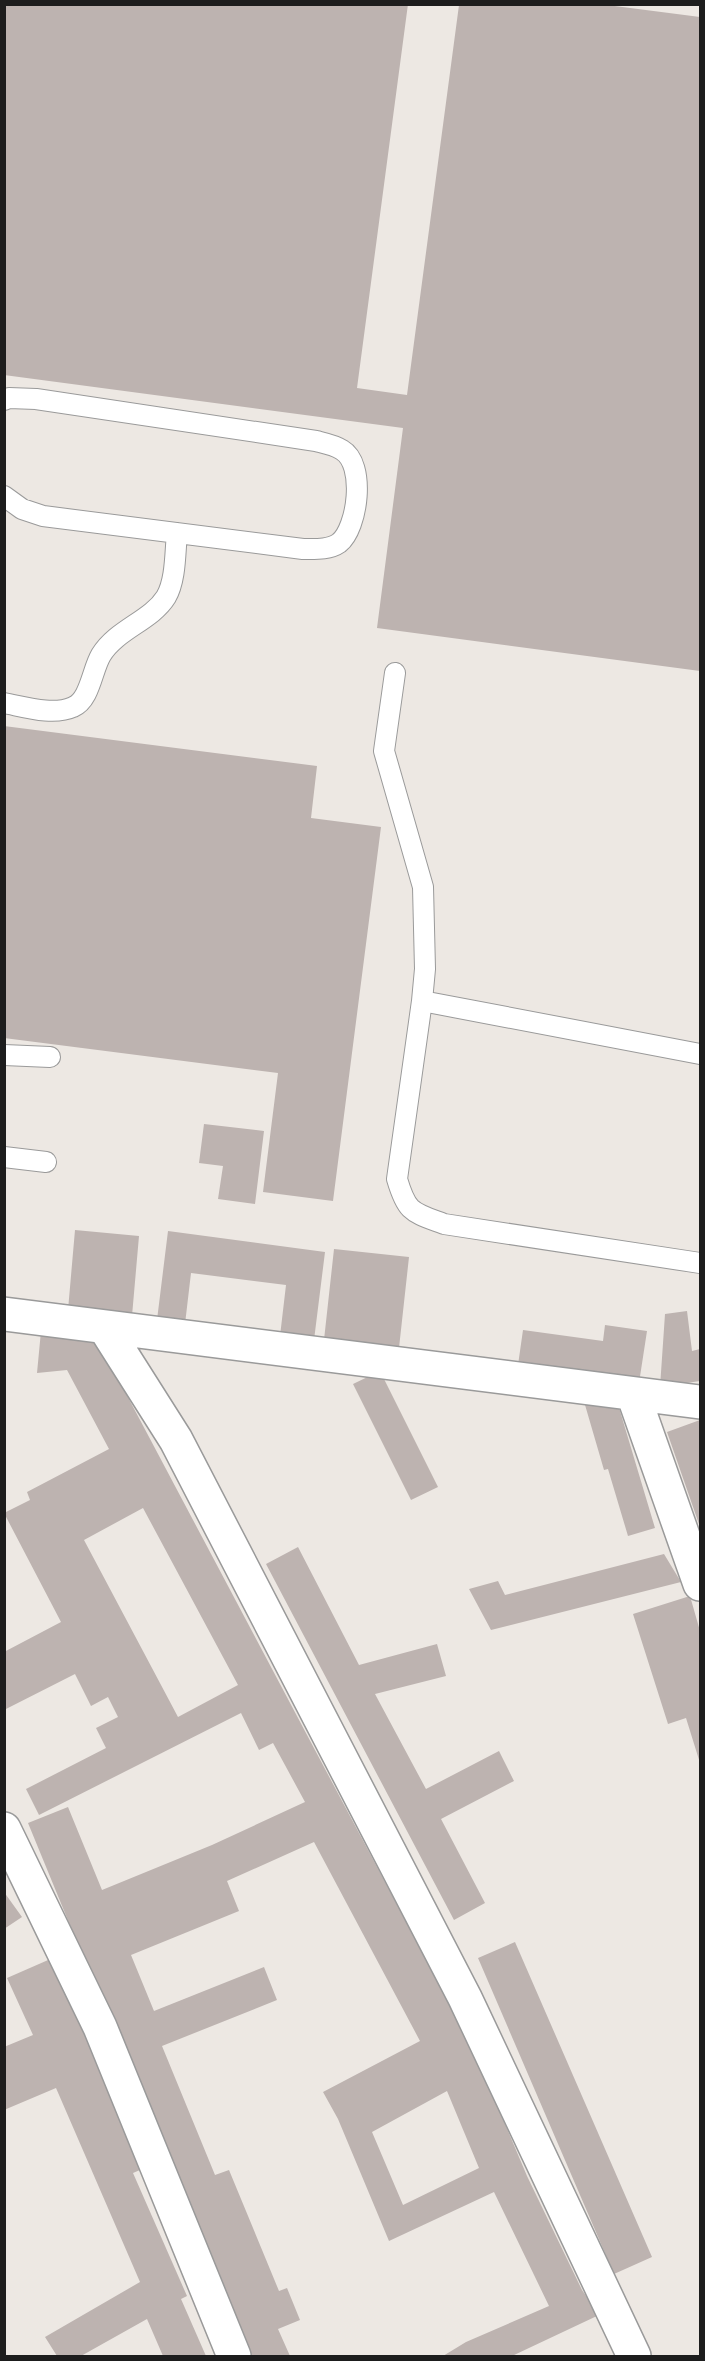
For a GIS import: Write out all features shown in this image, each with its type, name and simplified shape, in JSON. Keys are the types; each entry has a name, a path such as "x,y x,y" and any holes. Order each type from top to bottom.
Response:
{"street":[{"path":"4,1314 700,1402"},
{"path":"105,1328 176,1440 454,1977 612,2305 634,2356"},
{"path":"633,1394 700,1584"},
{"path":"4,1829 100,2027 234,2356"}],"lane":[{"path":"4,400 9,398 36,399 316,441 344,450 354,466 358,484 349,531 339,543 326,548 303,549 43,516 22,509 4,496"},
{"path":"4,703 42,710 62,710 74,707 81,702 102,655 124,630 152,611 166,597 172,578 177,533"},
{"path":"395,673 384,752 423,886 425,969 397,1179 404,1201 415,1214 444,1224 700,1263"},
{"path":"422,1001 700,1054"},
{"path":"4,1055 50,1057"},
{"path":"4,1156 46,1162"}],"building":[{"path":"4,4 408,4 357,388 407,395 459,5 607,5 700,17 700,671 377,628 403,428 4,375"},
{"path":"4,726 317,766 311,818 381,827 333,1201 263,1192 278,1073 4,1038"},
{"path":"204,1124 264,1131 255,1204 218,1199 223,1166 199,1163"},
{"path":"75,1230 139,1236 132,1316 68,1310"},
{"path":"168,1231 325,1252 314,1340 280,1336 286,1285 191,1273 185,1324 157,1320"},
{"path":"334,1249 409,1257 399,1348 324,1340"},
{"path":"687,1311 692,1351 700,1349 700,1381 660,1387 665,1314"},
{"path":"605,1325 647,1331 639,1383 518,1365 523,1330 603,1341"},
{"path":"41,1331 96,1337 473,2048 527,2176 582,2290 599,2315 512,2356 443,2356 466,2342 549,2306 494,2192 389,2241 338,2119 323,2092 420,2041 314,1842 227,1881 239,1911 131,1955 154,2011 264,1967 277,2000 162,2046 215,2175 229,2170 279,2291 287,2288 300,2320 278,2329 290,2356 247,2356 28,1823 68,1807 102,1890 212,1845 305,1802 273,1743 259,1750 241,1713 39,1815 26,1789 106,1748 96,1728 118,1717 108,1697 91,1706 75,1674 4,1710 4,1652 61,1622 4,1513 30,1500 27,1492 109,1449 67,1370 37,1373","holes":["143,1508 238,1685 178,1717 84,1540","447,2091 479,2168 403,2205 372,2132"]},
{"path":"380,1371 438,1487 411,1500 353,1384"},
{"path":"583,1398 617,1401 655,1528 628,1536 608,1469 604,1470"},
{"path":"700,1420 700,1527 667,1432"},
{"path":"298,1547 359,1665 437,1644 446,1676 375,1694 426,1789 499,1751 514,1781 441,1819 485,1903 454,1920 266,1564"},
{"path":"664,1554 681,1582 491,1630 469,1589 498,1581 505,1595"},
{"path":"690,1596 700,1631 700,1763 686,1718 668,1724 633,1614"},
{"path":"4,1892 22,1917 4,1929"},
{"path":"515,1942 652,2257 614,2274 478,1958"},
{"path":"55,1957 147,2167 133,2173 187,2296 181,2299 206,2356 163,2356 147,2319 81,2356 57,2356 45,2337 140,2282 56,2088 4,2110 4,2047 33,2035 7,1978"}]}
